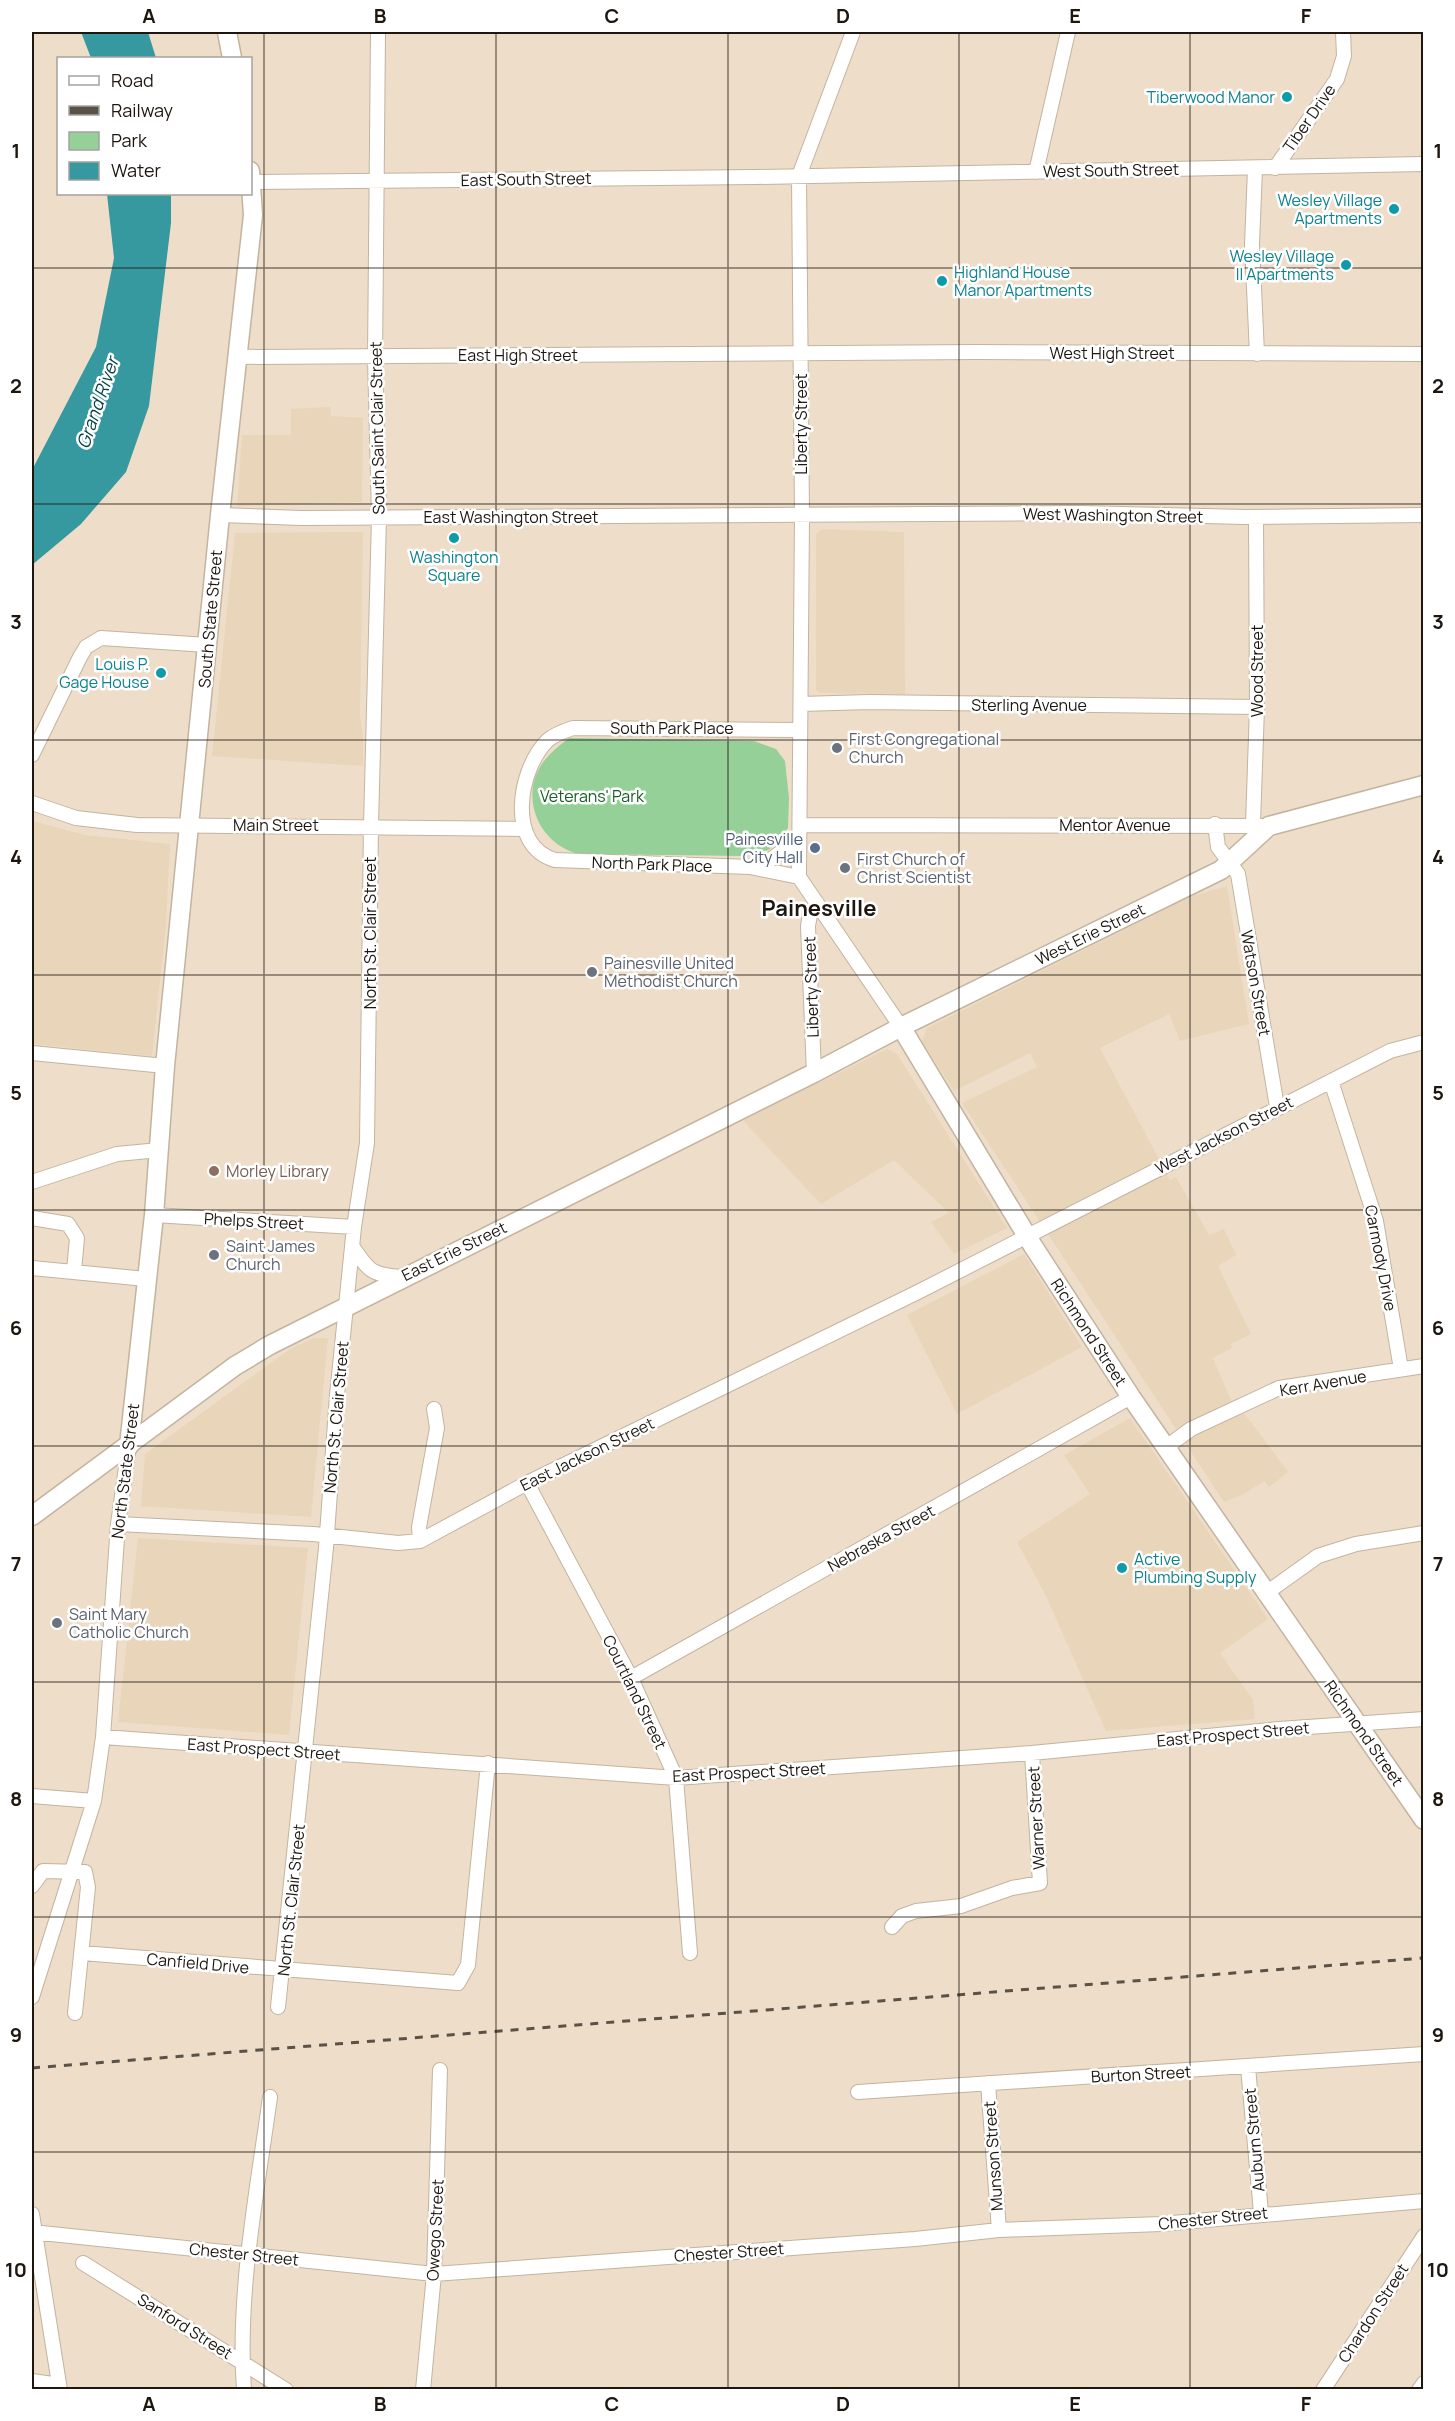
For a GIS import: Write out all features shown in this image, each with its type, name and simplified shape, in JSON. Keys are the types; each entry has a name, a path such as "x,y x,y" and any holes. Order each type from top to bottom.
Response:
{"main road":[{"path":"228,32 232,57"},
{"name":"South State Street","path":"165,1066 236,357 253,215 252,195"},
{"name":"Mentor Avenue","path":"1261,825 1424,785"},
{"name":"West Erie Street","path":"901,1027 1221,870 1261,825"},
{"name":"East Erie Street","path":"32,1516 235,1366 402,1277 814,1073 901,1027"},
{"name":"Richmond Street","path":"901,1027 1027,1235 1131,1397 1265,1594 1359,1724 1424,1820"},
{"name":"North State Street","path":"129,1446 154,1215 165,1066"}],"street":[{"name":"South Saint Clair Street","path":"371,825 379,517 375,358 378,32"},
{"name":"Liberty Street","path":"800,832 798,730 801,704 802,516 799,176 853,32"},
{"path":"1036,172 1068,32"},
{"name":"Tiber Drive","path":"1275,168 1336,79 1344,56 1343,32"},
{"name":"West South Street","path":"799,176 1424,164"},
{"path":"1255,169 1252,244 1257,354"},
{"name":"East South Street","path":"252,177 376,181 799,176"},
{"name":"West High Street","path":"801,353 1424,354"},
{"name":"East High Street","path":"236,357 375,358 438,355 801,353"},
{"name":"West Washington Street","path":"802,516 1080,513 1256,517 1424,515"},
{"name":"East Washington Street","path":"220,514 301,518 802,516"},
{"name":"Wood Street","path":"1256,517 1257,707 1261,825"},
{"path":"32,755 80,657 93,642 101,638 207,645"},
{"name":"Sterling Avenue","path":"801,704 869,702 1257,707"},
{"name":"South Park Place","path":"524,829 526,776 548,740 573,728 798,730"},
{"name":"Main Street","path":"32,803 76,818 106,823 371,825 524,829"},
{"name":"Watson Street","path":"1215,824 1218,847 1238,874 1277,1107"},
{"name":"North St. Clair Street","path":"278,2007 284,1971 306,1753 352,1246 368,1128 371,825"},
{"name":"Mentor Avenue","path":"800,832 1261,825"},
{"name":"North Park Place","path":"524,829 528,841 536,851 555,860 750,867 799,877"},
{"path":"799,877 800,832"},
{"name":"North Park Place","path":"750,867 769,861 800,832"},
{"name":"Richmond Street","path":"799,877 901,1027"},
{"name":"Liberty Street","path":"814,1073 808,926 810,914 817,903"},
{"name":"West Jackson Street","path":"1027,1235 1390,1051 1424,1042"},
{"path":"32,1053 165,1066"},
{"name":"Carmody Drive","path":"1331,1080 1376,1221 1401,1369"},
{"path":"32,1182 117,1154 159,1150"},
{"name":"Phelps Street","path":"154,1215 354,1227"},
{"path":"32,1218 68,1224 76,1238 74,1271"},
{"name":"East Jackson Street","path":"118,1524 326,1536 398,1543 420,1541 527,1483 918,1292 1027,1235"},
{"path":"352,1246 368,1269 379,1276 402,1277"},
{"path":"32,1268 146,1279"},
{"name":"Kerr Avenue","path":"1165,1448 1191,1429 1279,1388 1424,1366"},
{"name":"Nebraska Street","path":"631,1678 1131,1397"},
{"path":"420,1541 419,1527 437,1428 434,1409"},
{"name":"North State Street","path":"32,1997 94,1801 103,1737 118,1524 129,1446"},
{"name":"Courtland Street","path":"527,1483 631,1678 676,1778 690,1953"},
{"path":"1265,1594 1318,1556 1356,1544 1424,1533"},
{"name":"East Prospect Street","path":"103,1737 676,1778 1032,1753 1279,1729 1424,1719"},
{"name":"Warner Street","path":"892,1927 902,1916 916,1911 961,1906 1012,1888 1040,1883 1032,1753"},
{"name":"Canfield Drive","path":"82,1953 284,1971 458,1983 468,1965 488,1763"},
{"path":"32,1796 94,1801"},
{"path":"32,1886 43,1871 57,1869 84,1872 88,1887 75,2013"},
{"name":"Burton Street","path":"858,2092 1424,2054"},
{"name":"Auburn Street","path":"1248,2067 1261,2213"},
{"name":"Owego Street","path":"423,2390 434,2274 440,2070"},
{"name":"Munson Street","path":"987,2083 999,2230"},
{"path":"244,2390 242,2361 249,2254 270,2097"},
{"name":"Chester Street","path":"33,2233 434,2274 915,2239 999,2230 1161,2224 1261,2213 1424,2201"},
{"path":"32,2214 33,2233 59,2387 32,2381"},
{"name":"Chardon Street","path":"1323,2390 1424,2236"},
{"name":"Sanford Street","path":"83,2263 286,2390"},
{"path":"1419,2390 1424,2383"}],"shaded area":[{"path":"330,407 331,416 363,418 362,502 237,506 242,435 291,435 291,409"},
{"path":"822,529 904,532 905,694 820,693 816,690 816,534"},
{"path":"363,532 360,715 363,766 212,756 235,533"},
{"path":"32,821 85,835 170,844 166,925 152,1056 32,1044 34,843"},
{"path":"1227,886 1249,1024 1180,1041 1169,1014 1100,1048 1170,1180 1176,1177 1209,1235 1224,1229 1236,1255 1218,1266 1251,1334 1231,1344 1232,1348 1213,1358 1230,1398 1288,1472 1269,1487 1264,1481 1244,1494 1224,1502 962,1103 1037,1067 1030,1053 954,1091 922,1041 927,1028 1192,896"},
{"path":"887,1049 897,1054 1007,1228 954,1254 931,1222 949,1213 894,1160 821,1204 744,1120"},
{"path":"1024,1254 1082,1347 957,1414 907,1315"},
{"path":"314,1338 328,1338 311,1517 141,1506 145,1454 290,1349"},
{"path":"1130,1418 1268,1619 1220,1653 1253,1700 1255,1719 1106,1731 1046,1596 1017,1542 1090,1494 1064,1455"},
{"path":"138,1538 308,1548 289,1735 118,1722"}],"green space":[{"name":"Veterans' Park","path":"569,738 754,741 776,749 785,761 789,798 788,828 777,844 768,850 745,856 579,854 565,849 543,829 536,816 533,788 536,774 544,761"}],"water":[{"path":"81,32 148,32 156,57 91,57"},
{"name":"Grand River","path":"107,195 171,195 171,223 149,406 126,472 81,524 32,565 32,470 96,347 114,258"}],"railway":[{"path":"32,2068 1424,1958"}],"place":[{"name":"Tiberwood Manor","path":"1287,97"},
{"name":"Wesley Village Apartments","path":"1394,209"},
{"name":"Wesley Village II Apartments","path":"1346,265"},
{"name":"Highland House Manor Apartments","path":"942,281"},
{"name":"Washington Square","path":"454,538"},
{"name":"Louis P. Gage House","path":"161,673"},
{"name":"First Congregational Church","path":"837,748"},
{"name":"Painesville City Hall","path":"815,848"},
{"name":"First Church of Christ Scientist","path":"845,868"},
{"name":"Painesville United Methodist Church","path":"592,972"},
{"name":"Morley Library","path":"214,1171"},
{"name":"Saint James Church","path":"214,1255"},
{"name":"Active Plumbing Supply","path":"1122,1568"},
{"name":"Saint Mary Catholic Church","path":"57,1623"}],"district":[{"name":"Painesville","path":"819,908"}]}
